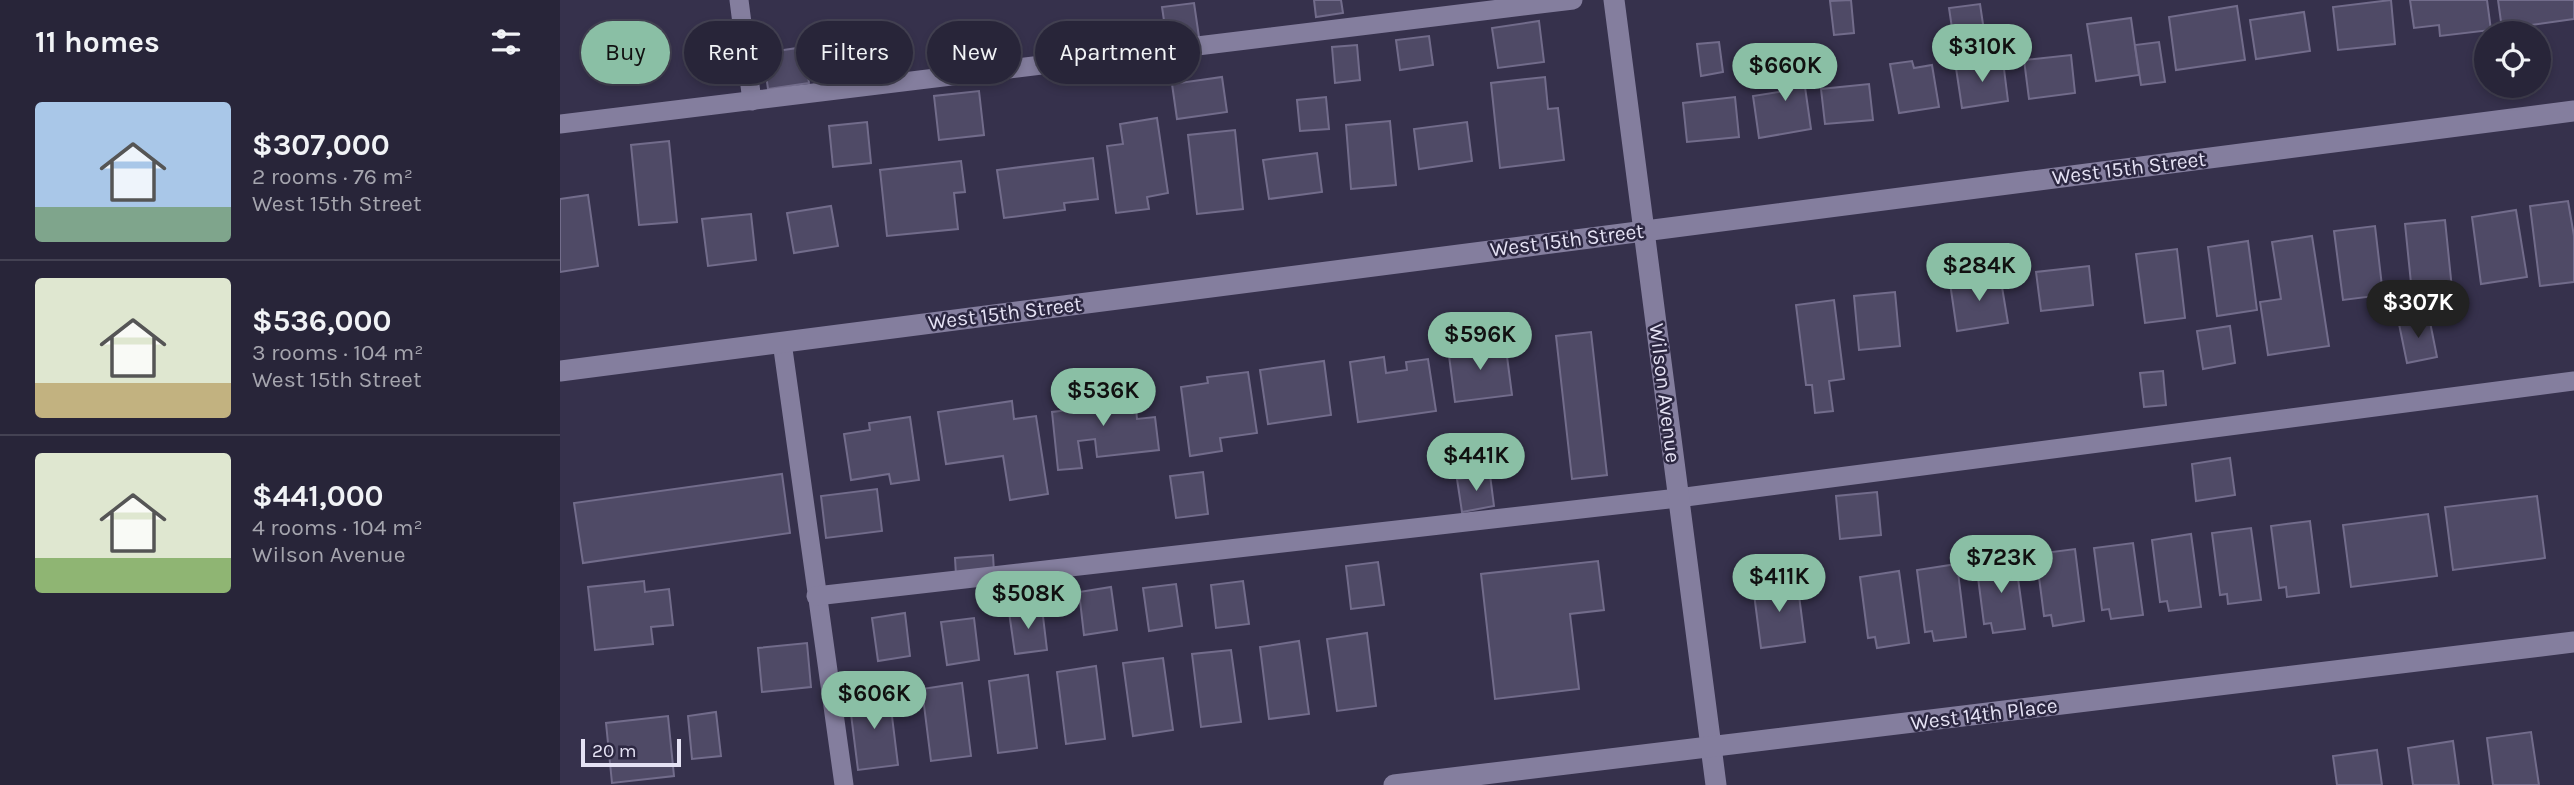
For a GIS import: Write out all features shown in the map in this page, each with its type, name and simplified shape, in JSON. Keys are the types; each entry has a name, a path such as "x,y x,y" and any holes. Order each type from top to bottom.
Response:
{"street":[{"name":"Wilson Avenue","path":"1614,0 1716,785"},
{"name":"West 15th Street","path":"560,371 2574,111"},
{"name":"West 14th Place","path":"1394,785 2574,642"}],"lane":[{"path":"739,0 752,101"},
{"path":"560,124 1573,0"},
{"path":"782,342 844,785"},
{"path":"816,596 1678,498 2574,381"}],"building":[{"path":"1314,0 1341,0 1343,13 1316,17"},
{"path":"1851,0 1854,33 1834,35 1830,1"},
{"path":"2391,0 2395,44 2338,50 2333,7"},
{"path":"2410,0 2487,0 2490,21 2474,21 2474,32 2440,36 2439,25 2414,28"},
{"path":"2498,0 2574,0 2574,19 2551,22 2501,21"},
{"path":"1194,3 1197,21 1164,21 1162,7"},
{"path":"1980,4 1987,51 1956,55 1949,8"},
{"path":"2237,6 2245,60 2176,70 2169,17"},
{"path":"2304,12 2310,51 2256,59 2250,20"},
{"path":"2131,18 2139,75 2096,81 2087,24"},
{"path":"1539,21 1544,62 1498,68 1492,28"},
{"path":"1429,36 1433,65 1400,70 1396,40"},
{"path":"1719,42 1723,72 1701,76 1697,44"},
{"path":"2159,42 2165,82 2141,85 2135,45"},
{"path":"1357,45 1360,80 1335,83 1332,47"},
{"path":"1799,45 1811,129 1759,138 1753,96 1792,90 1786,47"},
{"path":"796,48 796,84 802,84 768,89 767,84 782,84 782,50"},
{"path":"2071,55 2075,93 2029,99 2024,60"},
{"path":"1912,61 1914,68 1932,65 1939,107 1899,113 1890,64"},
{"path":"2003,61 2008,101 1962,108 1956,68"},
{"path":"1222,77 1227,112 1177,119 1172,84 1200,84 1200,80"},
{"path":"1545,77 1548,109 1558,108 1564,160 1500,168 1491,83"},
{"path":"1869,84 1873,120 1825,124 1821,89"},
{"path":"979,91 984,135 939,140 934,96"},
{"path":"1326,97 1329,129 1300,131 1297,100"},
{"path":"1735,97 1739,137 1687,142 1683,103"},
{"path":"1157,118 1168,193 1147,197 1149,209 1116,213 1107,146 1123,144 1120,124"},
{"path":"1390,121 1396,185 1351,189 1346,125"},
{"path":"867,122 871,163 833,167 829,126"},
{"path":"1467,122 1472,161 1419,169 1414,129"},
{"path":"1235,130 1243,209 1197,214 1188,135"},
{"path":"669,141 677,222 639,225 631,145"},
{"path":"1317,153 1322,192 1269,199 1263,160"},
{"path":"1093,158 1098,199 1064,203 1065,210 1004,218 997,170"},
{"path":"961,161 965,192 954,193 958,229 887,236 880,170"},
{"path":"588,195 598,266 560,272 560,199"},
{"path":"2568,201 2574,236 2574,282 2540,286 2530,206"},
{"path":"831,206 838,246 794,253 787,213"},
{"path":"2516,210 2527,277 2481,284 2472,217"},
{"path":"751,214 756,260 708,266 702,219"},
{"path":"2445,220 2452,289 2412,293 2405,224"},
{"path":"2375,226 2383,295 2343,300 2334,231"},
{"path":"2312,236 2329,346 2268,355 2260,302 2281,299 2272,242"},
{"path":"2248,241 2257,310 2217,316 2208,247"},
{"path":"2177,249 2185,318 2145,323 2136,254"},
{"path":"2089,266 2093,305 2041,311 2036,272"},
{"path":"2000,275 2008,323 1957,331 1950,283"},
{"path":"1895,292 1900,346 1859,350 1854,296"},
{"path":"1834,300 1844,379 1829,381 1833,411 1815,413 1812,385 1806,385 1796,305"},
{"path":"2429,317 2437,357 2407,363 2399,324"},
{"path":"2230,326 2235,363 2203,369 2197,331"},
{"path":"1591,332 1607,475 1572,479 1556,336"},
{"path":"1505,341 1512,395 1455,402 1448,348"},
{"path":"1384,357 1386,373 1407,370 1406,362 1428,359 1436,411 1358,422 1350,362"},
{"path":"1324,361 1331,415 1268,424 1260,370"},
{"path":"2163,371 2166,405 2144,407 2140,373"},
{"path":"1248,372 1257,433 1220,438 1222,451 1190,456 1181,387 1208,383 1207,377"},
{"path":"1134,388 1137,419 1155,417 1159,450 1097,457 1095,439 1078,441 1082,468 1058,470 1052,412 1086,408 1084,394"},
{"path":"1012,401 1014,419 1036,416 1048,494 1010,500 1003,456 946,464 938,412"},
{"path":"910,417 919,480 891,484 889,474 851,480 844,434 870,430 869,423"},
{"path":"2230,458 2235,495 2196,501 2192,464"},
{"path":"1203,472 1208,514 1176,518 1170,476"},
{"path":"782,474 790,533 583,563 574,503"},
{"path":"1490,475 1494,506 1462,512 1457,479"},
{"path":"877,489 882,531 826,538 821,496"},
{"path":"1877,492 1881,535 1840,539 1836,496"},
{"path":"2537,496 2545,558 2453,570 2445,507"},
{"path":"2428,514 2437,576 2351,587 2343,525"},
{"path":"2310,521 2319,593 2287,597 2286,587 2279,588 2271,526"},
{"path":"2251,528 2261,600 2228,604 2227,594 2220,595 2212,533"},
{"path":"2191,534 2201,607 2169,611 2167,601 2160,602 2152,540"},
{"path":"2133,543 2143,615 2111,619 2109,609 2102,610 2094,548"},
{"path":"2075,549 2084,621 2053,626 2051,615 2044,616 2036,554"},
{"path":"993,555 994,572 956,575 955,558"},
{"path":"2015,557 2025,629 1993,633 1991,623 1984,624 1976,562"},
{"path":"1598,561 1604,610 1570,614 1579,689 1495,699 1481,574"},
{"path":"1378,562 1384,605 1351,609 1346,566"},
{"path":"1957,564 1966,637 1934,641 1932,631 1925,632 1917,570"},
{"path":"1899,571 1909,643 1877,648 1875,637 1868,638 1860,577"},
{"path":"1797,580 1805,642 1761,648 1753,586"},
{"path":"644,581 645,592 669,589 673,625 651,627 653,644 595,650 588,587"},
{"path":"1243,581 1249,624 1216,628 1211,585"},
{"path":"1176,584 1182,626 1149,631 1143,588"},
{"path":"1111,587 1117,630 1084,635 1079,592"},
{"path":"1042,608 1047,650 1015,654 1009,612"},
{"path":"905,613 910,656 878,661 872,618"},
{"path":"974,618 979,660 947,665 941,622"},
{"path":"1367,633 1376,706 1337,711 1327,639"},
{"path":"1299,641 1309,714 1269,719 1260,647"},
{"path":"807,643 811,687 762,692 758,648"},
{"path":"1231,650 1241,722 1201,727 1192,654"},
{"path":"1163,658 1173,730 1133,736 1123,663"},
{"path":"1096,666 1105,739 1066,744 1057,672"},
{"path":"1028,675 1037,748 998,753 989,681"},
{"path":"962,683 971,756 931,761 922,689"},
{"path":"889,692 898,765 858,770 849,698"},
{"path":"716,712 721,756 692,759 688,716"},
{"path":"668,716 674,776 612,783 606,723"},
{"path":"2531,732 2539,785 2493,785 2487,738"},
{"path":"2453,741 2459,785 2413,785 2408,748"},
{"path":"2377,750 2382,785 2337,785 2333,756"}]}
